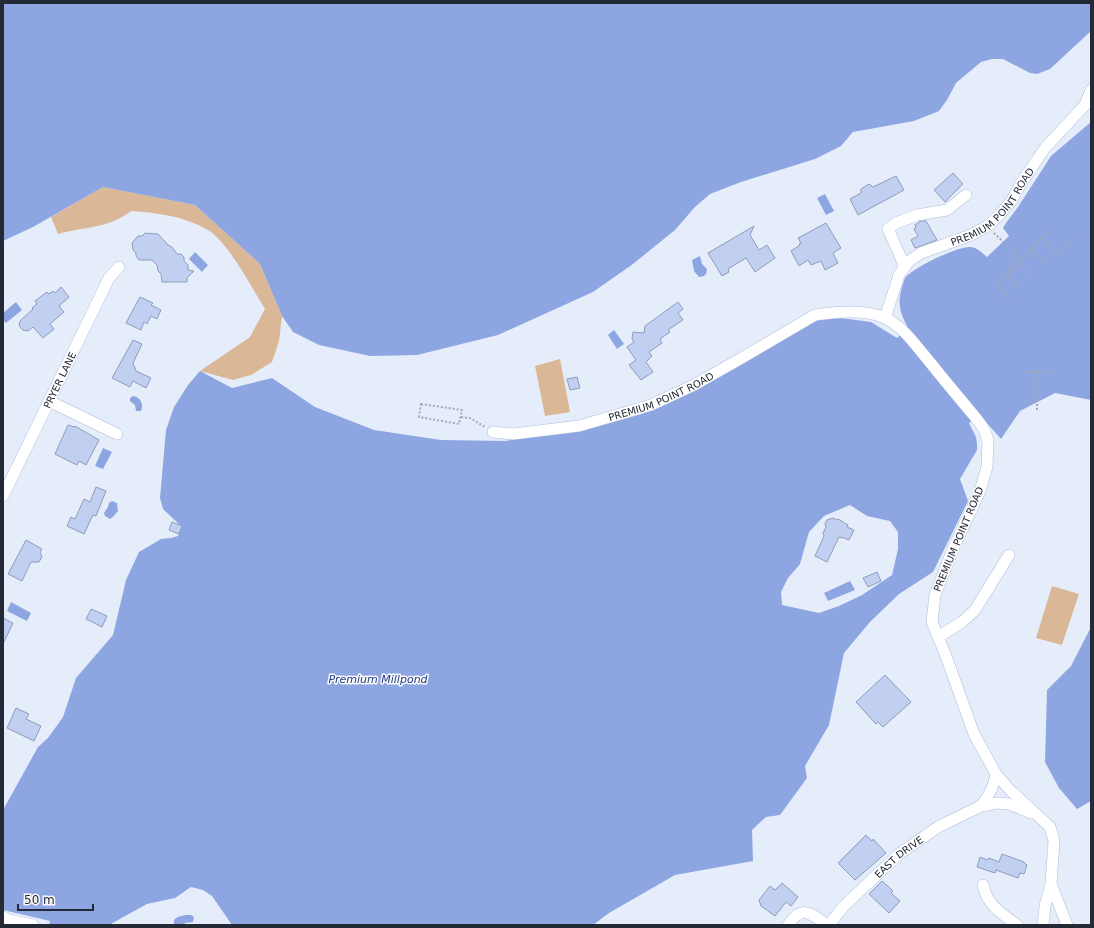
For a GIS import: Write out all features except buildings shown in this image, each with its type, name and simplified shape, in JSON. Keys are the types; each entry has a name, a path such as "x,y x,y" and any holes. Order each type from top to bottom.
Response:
{"street":[{"name":"PREMIUM POINT ROAD","path":"885,318 899,275 908,262 920,252 971,235 987,226 1001,213 1012,200 1020,185 1045,148 1088,103 1091,90"},
{"path":"905,267 888,229 896,223 916,215 947,210 966,195"},
{"name":"PRYER LANE","path":"3,496 109,278 119,267"},
{"name":"PREMIUM POINT ROAD","path":"493,432 513,434 579,426 652,405 694,385 740,360 815,315 852,312 868,314 885,318 904,331 976,418 984,429 988,440 987,467 980,491 953,549 934,595 932,622 974,734 996,774 1010,790 1050,827 1054,842 1051,884 1045,906 1043,925"},
{"path":"49,401 117,434"},
{"path":"938,637 962,622 975,610 1009,555"},
{"name":"EAST DRIVE","path":"981,806 990,795 995,782 996,774"},
{"name":"EAST DRIVE","path":"828,925 843,907 899,854 938,827 981,806 997,803 1008,804 1035,814"},
{"name":"PREMIUM POINT ROAD","path":"1051,884 1067,925"},
{"path":"983,885 989,902 1017,925"},
{"path":"788,925 794,916 802,912 809,912 828,925"},
{"path":"3,917 9,920 33,925"}],"path":[{"path":"987,226 1022,260"},
{"path":"1010,300 996,286 1050,230"},
{"path":"1042,238 1058,253 1073,237"},
{"path":"1031,250 1044,263"},
{"path":"1008,274 1014,253"},
{"path":"1019,263 1032,276"},
{"path":"1008,274 1020,288"},
{"path":"1025,372 1053,372"},
{"path":"1037,372 1037,410"},
{"path":"421,404 462,410 461,417 460,424 419,417 421,404"},
{"path":"461,417 470,418 493,432"}],"shaded area":[{"path":"103,187 195,205 260,264 282,316 279,341 272,362 251,375 233,380 200,371 250,337 265,309 247,278 224,244 208,230 180,218 161,214 131,211 123,217 105,224 58,234 51,217"},
{"path":"560,359 570,412 545,416 535,366"},
{"path":"1052,586 1079,594 1062,645 1036,638"}],"water":[{"path":"3,3 1091,3 1091,31 1050,69 1037,74 1030,73 1003,59 992,59 981,62 956,83 939,111 914,121 853,132 841,146 815,159 741,182 710,194 695,207 675,230 633,264 593,292 498,335 417,355 370,356 319,345 293,332 282,316 260,264 195,205 103,187 33,227 3,241"},
{"name":"Premium Millpond","path":"1091,122 1091,400 1055,393 1020,411 1001,439 979,414 969,423 976,437 977,450 960,479 968,501 933,572 899,594 870,622 844,653 829,725 805,766 807,778 780,815 766,817 752,830 753,861 675,875 609,913 593,925 232,925 212,896 203,890 191,887 175,898 147,904 109,925 49,925 50,921 3,910 3,810 38,747 48,738 63,717 76,678 113,635 126,580 139,552 161,539 178,536 182,527 163,509 160,498 166,430 174,407 188,385 200,371 232,388 272,378 315,407 374,430 441,440 505,441 585,430 642,414 702,385 817,320 841,318 871,322 897,338 908,328 900,308 900,293 905,278 926,263 947,253 965,247 976,248 987,257 1009,236 1003,228 1051,156","holes":["850,505 867,516 890,521 898,532 898,549 892,575 862,595 839,606 819,613 782,605 781,592 788,578 800,564 809,532 824,516"]},
{"path":"825,194 834,211 826,215 817,198"},
{"path":"195,252 208,265 202,272 189,259"},
{"path":"700,256 702,264 707,269 704,276 699,277 694,271 692,260"},
{"path":"16,302 22,310 6,323 3,320 3,313"},
{"path":"614,330 624,344 617,349 608,335"},
{"path":"133,396 140,400 142,406 141,411 136,411 135,405 130,401 130,398"},
{"path":"103,448 112,452 103,469 95,466"},
{"path":"112,501 117,503 118,511 110,519 105,516 104,513 109,503"},
{"path":"850,581 855,590 828,601 824,593"},
{"path":"11,602 31,613 27,621 7,611"},
{"path":"1091,627 1091,801 1077,809 1059,788 1045,762 1047,690 1071,666"},
{"path":"191,915 194,917 193,922 185,923 184,925 174,925 174,920 178,917"}]}
